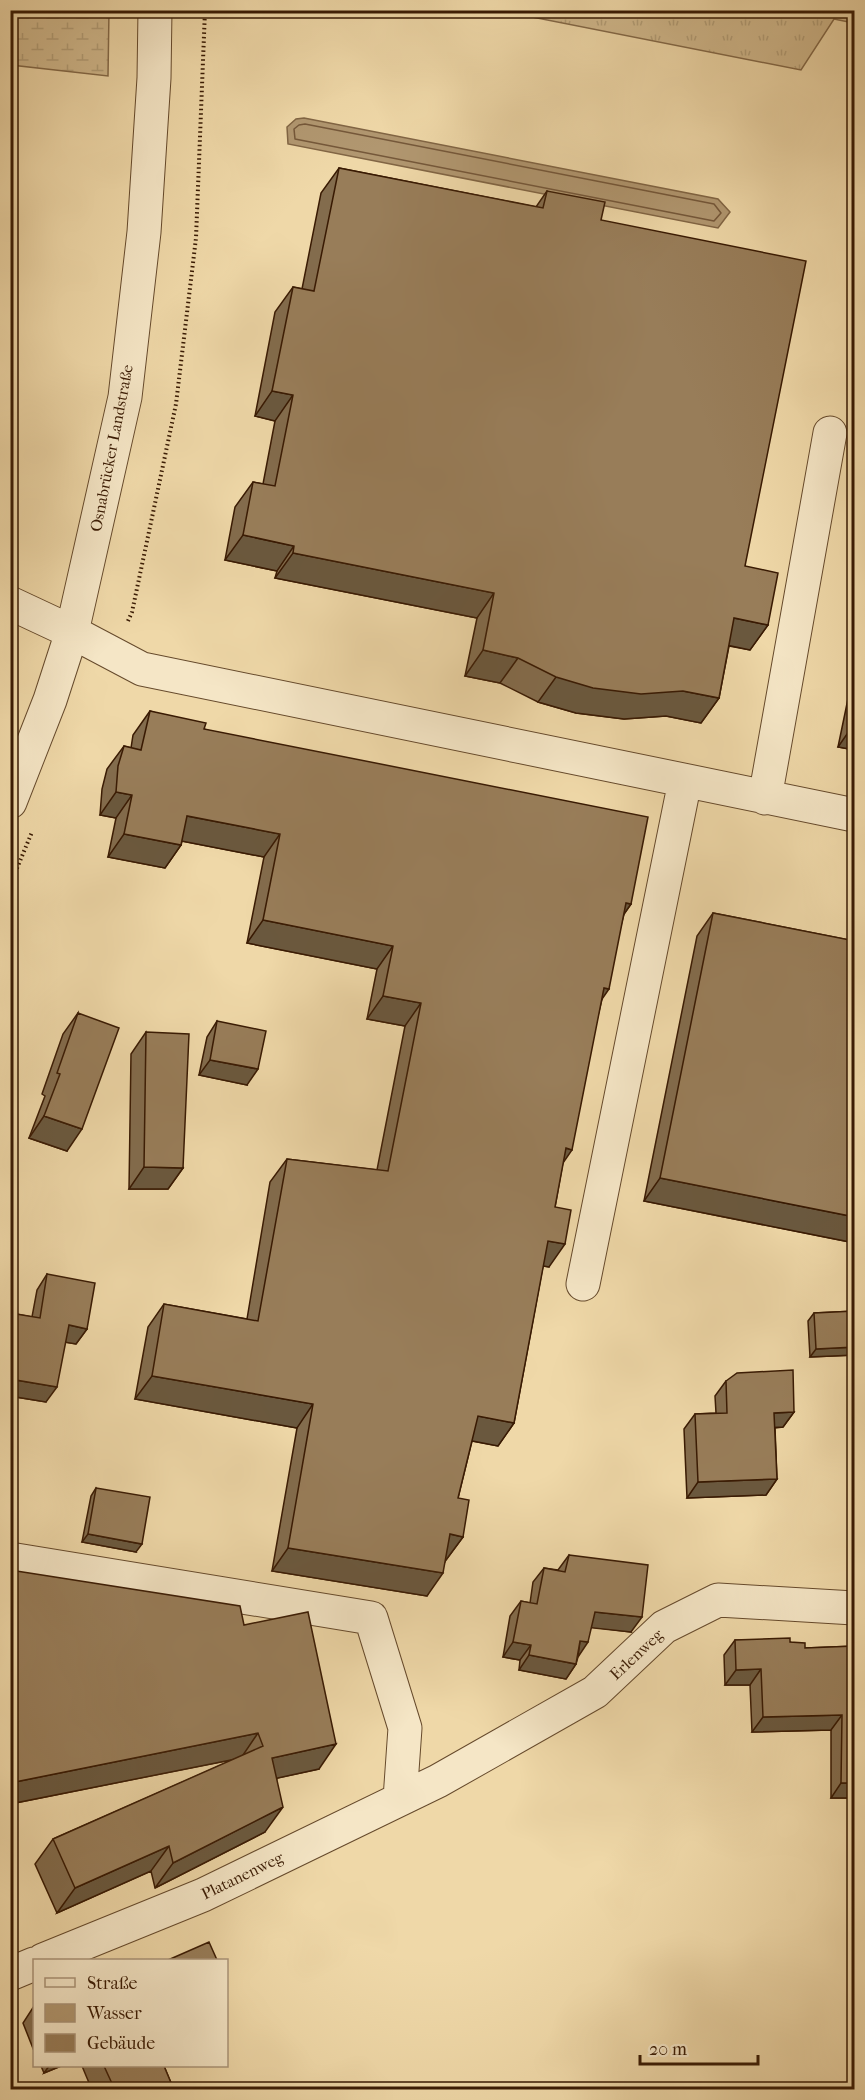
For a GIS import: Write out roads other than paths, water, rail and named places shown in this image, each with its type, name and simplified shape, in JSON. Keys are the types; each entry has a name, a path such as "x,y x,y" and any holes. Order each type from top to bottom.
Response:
{"street":[{"name":"Osnabrücker Landstraße","path":"10,802 50,700 72,632 125,397 144,232 154,78 155,10"},
{"path":"765,798 830,433"},
{"path":"10,603 142,669 855,815"},
{"path":"583,1284 685,781"},
{"path":"10,1559 371,1618 405,1728 400,1799"},
{"name":"Erlenweg","path":"438,1781 595,1692 664,1627 718,1600 855,1608"},
{"name":"Platanenweg","path":"45,1959 203,1895 438,1781"},
{"path":"10,1974 33,1964"}],"water":[{"path":"304,118 718,199 730,212 718,228 288,144 287,127 296,119"}]}
